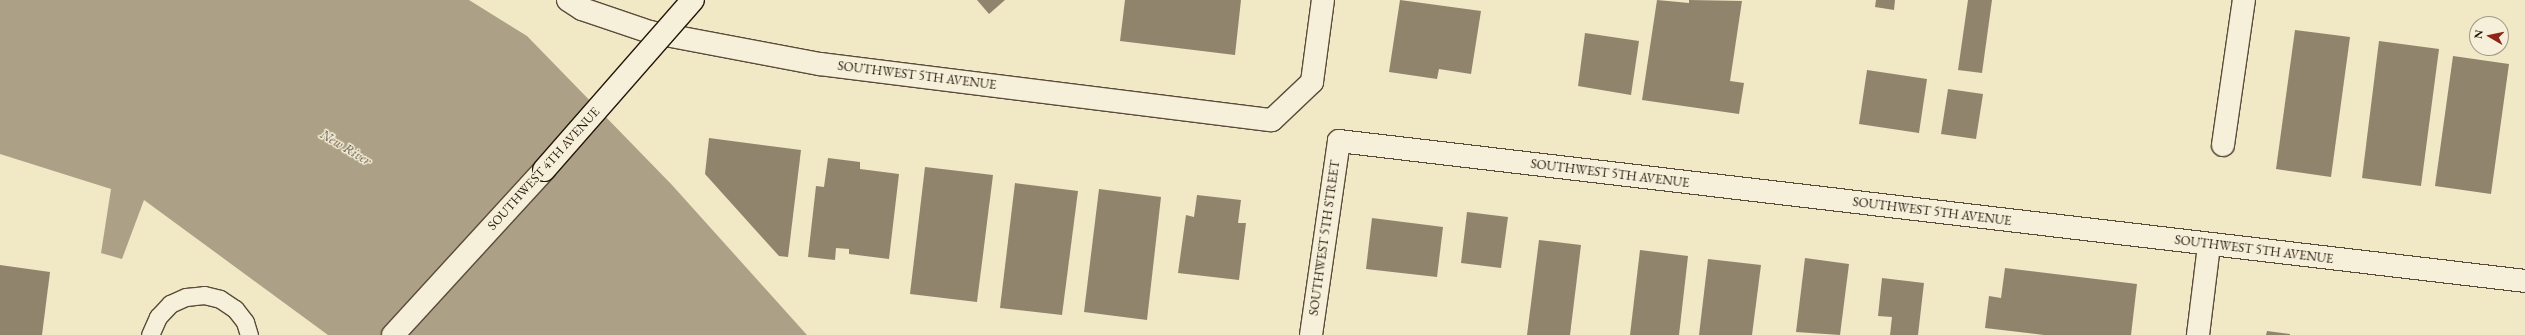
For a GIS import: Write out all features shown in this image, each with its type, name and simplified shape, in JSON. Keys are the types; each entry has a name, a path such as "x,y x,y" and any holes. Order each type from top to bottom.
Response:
{"street":[{"name":"SOUTHWEST 5TH AVENUE","path":"568,0 582,9 650,32 820,64 1272,120 1312,82 1323,0"},
{"name":"SOUTHWEST 4TH AVENUE","path":"393,335 544,170 693,0"},
{"path":"2223,145 2244,0"},
{"name":"SOUTHWEST 5TH AVENUE","path":"1339,142 2525,281"},
{"name":"SOUTHWEST 5TH STREET","path":"1311,335 1339,142"},
{"path":"2198,335 2209,245"}],"lane":[{"path":"150,335 158,317 170,304 186,296 204,295 220,299 235,309 245,322 249,335"}],"water":[{"name":"New River","path":"0,0 469,0 527,36 672,185 807,335 328,335 144,200 122,259 101,253 111,189 0,154"}],"building":[{"path":"977,0 1005,0 989,14"},
{"path":"1125,0 1241,0 1235,55 1120,41"},
{"path":"1400,0 1481,11 1471,74 1439,69 1437,79 1389,72"},
{"path":"1657,0 1689,3 1689,0 1742,1 1730,81 1744,83 1739,114 1642,100"},
{"path":"1876,0 1895,0 1894,10 1875,7"},
{"path":"1968,0 1992,0 1982,73 1958,70"},
{"path":"2295,30 2350,37 2331,177 2276,169"},
{"path":"1585,33 1639,41 1631,95 1578,86"},
{"path":"2379,41 2439,49 2421,186 2362,178"},
{"path":"2453,56 2509,64 2491,194 2435,186"},
{"path":"1867,70 1927,79 1919,133 1859,124"},
{"path":"1948,89 1983,94 1976,139 1941,134"},
{"path":"709,138 801,150 788,257 779,256 705,174"},
{"path":"828,158 860,162 860,169 899,174 889,259 849,254 849,249 836,248 835,260 808,257 816,186 824,187"},
{"path":"925,167 993,175 977,302 910,294"},
{"path":"1015,183 1078,191 1062,315 1000,308"},
{"path":"1099,189 1161,197 1147,320 1084,312"},
{"path":"1197,195 1241,200 1238,223 1246,223 1239,280 1178,273 1186,215 1194,217"},
{"path":"1467,212 1508,217 1501,268 1461,263"},
{"path":"1372,218 1443,227 1437,277 1366,269"},
{"path":"1539,240 1581,245 1570,335 1527,335"},
{"path":"1640,250 1688,256 1679,335 1630,335"},
{"path":"1805,258 1849,264 1840,335 1796,332"},
{"path":"1708,259 1761,265 1752,335 1699,335"},
{"path":"0,265 50,272 42,335 0,335"},
{"path":"2005,268 2137,284 2131,335 2044,335 1985,328 1989,296 2001,298"},
{"path":"1882,278 1924,283 1918,335 1890,335 1892,317 1878,316"},
{"path":"2267,331 2290,334 2290,335 2266,335"}]}
